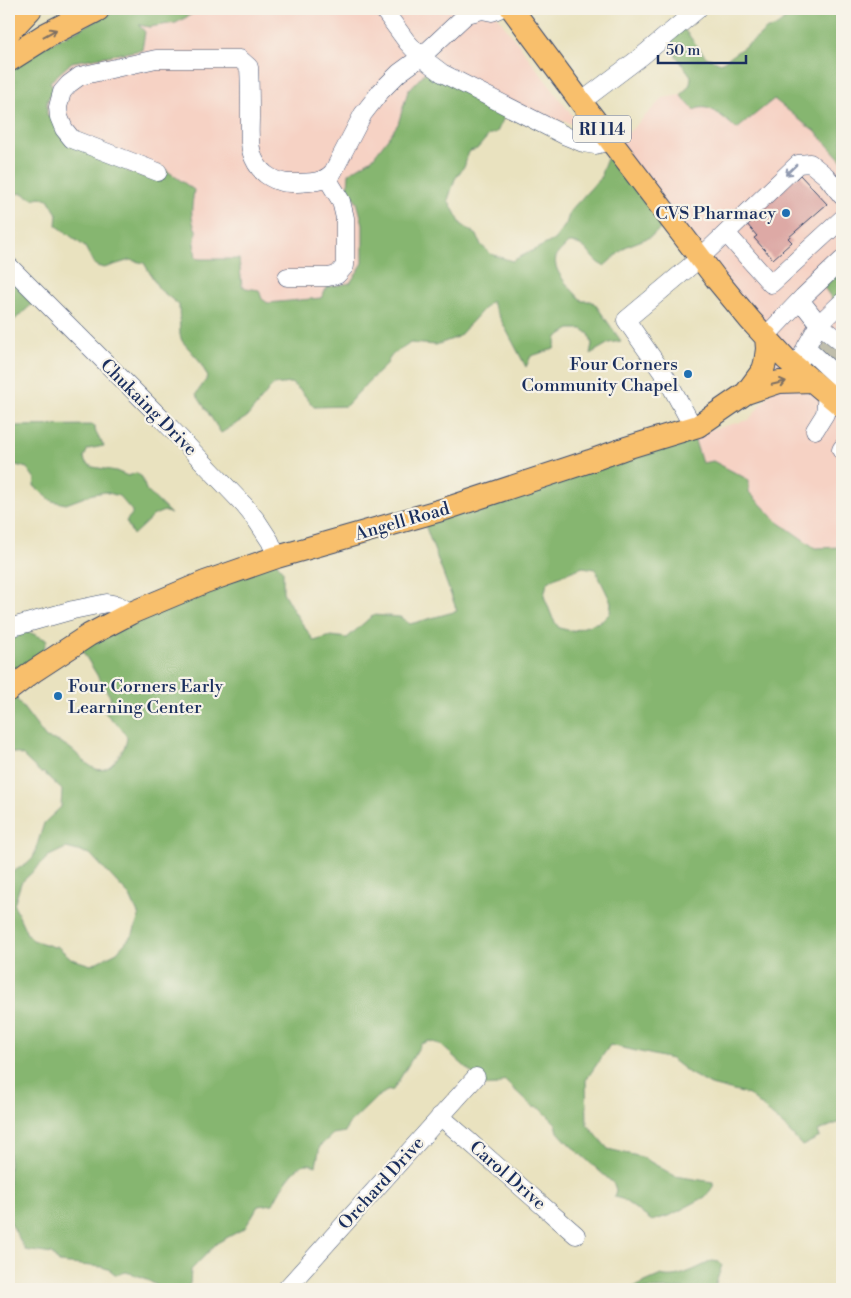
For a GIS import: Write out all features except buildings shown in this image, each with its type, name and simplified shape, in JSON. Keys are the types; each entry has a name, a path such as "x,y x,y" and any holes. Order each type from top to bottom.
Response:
{"highway":[{"path":"9,30 29,9"},
{"path":"9,59 47,35 97,9"}],"main road":[{"name":"RI 114","path":"512,9 700,258 750,320 786,359 829,364"},
{"name":"Angell Road","path":"9,690 89,635 131,613 205,582 277,557 445,509 626,448 698,426 746,393 763,370 767,349 766,336"},
{"path":"746,393 829,364"}],"street":[{"path":"383,9 407,42 442,73 583,143 595,145 611,141"},
{"path":"158,172 72,139 64,129 59,117 58,108 62,92 69,84 80,76 156,59 240,59 249,67 250,143 253,158 259,168 272,179 288,183 319,181 328,178 333,172 363,114 381,91 399,73 421,56 467,14 482,10 492,12 499,9"},
{"path":"581,102 642,56 698,9"},
{"path":"693,427 666,379 626,320 700,258 798,164 810,163 826,176 842,196"},
{"path":"286,277 328,277 337,275 345,266 345,218 341,201 328,178"},
{"path":"726,233 771,284 842,219"},
{"path":"766,336 842,260"},
{"name":"Chukaing Drive","path":"9,266 161,418 244,505 266,534 277,557"},
{"path":"829,364 824,320 835,299 842,291"},
{"path":"800,300 824,320 829,364 825,414 815,430"},
{"path":"824,320 842,302"},
{"path":"9,628 73,610 107,603 118,605 131,613"},
{"name":"Orchard Drive","path":"286,1289 476,1077"},
{"name":"Carol Drive","path":"440,1116 576,1235"}],"shaded area":[{"path":"201,9 492,9 580,126 508,107 408,91 398,124 388,138 372,159 349,173 348,187 357,202 363,224 363,263 359,270 350,283 327,287 321,298 268,303 262,299 259,290 242,286 196,258 194,243 196,232 191,217 194,190 159,174 150,179 127,171 117,157 60,121 47,115 47,102 53,87 50,82 72,62 142,50 138,25 176,23"},
{"path":"681,95 700,106 711,109 737,129 774,99 814,130 842,161 842,547 815,548 777,521 749,492 702,463 694,438 696,433 749,420 770,393 776,372 775,350 608,148 629,132 663,98"}],"green space":[{"path":"119,9 201,9 176,23 149,27 139,25 145,32 142,50 72,62 50,82 53,87 47,102 47,115 60,121 117,157 127,171 150,179 159,174 159,165 194,190 192,212 194,227 197,232 194,243 196,258 239,259 242,286 259,290 262,299 268,303 321,298 327,287 350,283 363,263 363,224 357,202 348,187 349,173 372,159 398,124 408,91 431,66 508,109 497,132 489,135 477,149 470,151 465,165 455,179 448,200 461,224 477,235 481,245 491,254 512,261 554,240 566,224 570,211 601,177 609,154 672,220 650,237 627,246 604,266 595,260 585,248 575,243 568,243 557,255 556,267 563,280 582,301 591,301 595,304 621,341 609,343 590,354 592,344 589,334 582,329 570,329 557,337 554,349 531,356 526,367 491,301 458,337 436,345 410,343 394,354 387,364 346,406 314,407 301,391 291,383 273,385 247,417 221,433 196,394 206,380 207,375 198,359 182,341 179,305 159,289 144,263 130,260 104,268 97,266 85,247 56,225 57,214 48,199 40,197 33,199 22,193 16,194 9,199 9,65"},
{"path":"794,9 842,9 842,161 814,130 774,99 737,129 711,110 700,108 694,110 681,96 690,84 691,76 665,41 683,28 706,57 721,63 767,29 778,25"},
{"path":"842,268 842,308 835,303 823,286"},
{"path":"9,270 37,300 11,323 9,321"},
{"path":"94,425 96,433 104,446 88,449 84,457 85,462 93,467 116,471 128,476 136,473 142,477 146,490 171,514 164,511 154,515 133,535 126,521 132,514 132,511 119,496 105,492 93,494 66,504 52,501 34,486 35,479 27,468 9,463 9,426"},
{"path":"694,438 702,463 713,461 749,480 749,492 777,521 815,548 842,547 842,1121 818,1131 820,1137 802,1146 784,1126 749,1095 711,1085 689,1073 671,1059 610,1045 586,1080 587,1124 608,1149 642,1157 675,1176 713,1182 713,1187 705,1197 671,1215 652,1221 622,1199 614,1197 616,1190 614,1184 569,1144 558,1132 556,1124 540,1108 533,1107 504,1080 498,1085 475,1086 474,1075 440,1044 429,1041 421,1044 393,1090 377,1097 348,1125 345,1132 333,1134 320,1146 316,1166 302,1165 287,1180 273,1204 258,1206 245,1228 217,1243 191,1270 190,1284 184,1289 163,1289 142,1277 126,1272 116,1275 102,1267 59,1263 52,1254 25,1250 9,1219 9,874 33,858 44,823 61,807 62,790 22,755 9,753 9,631 31,633 47,640 37,664 12,693 46,738 65,745 92,767 103,770 115,761 124,747 127,737 121,728 105,713 111,698 80,647 275,561 283,571 283,592 314,641 331,636 347,638 373,615 400,617 410,624 457,611 422,517","holes":["583,567 595,569 611,602 610,613 602,621 572,631 559,628 553,619 544,596 547,583 556,577","66,848 90,854 130,896 139,916 133,934 117,952 91,965 72,959 57,946 54,947 33,940 27,934 14,905 21,883 49,856"]},
{"path":"712,1261 720,1262 722,1265 714,1289 629,1289 661,1275 680,1275"}],"tunnel":[{"path":"822,353 830,343"},
{"path":"832,361 841,351"}],"place":[{"name":"CVS Pharmacy","path":"786,213"},
{"name":"Four Corners Community Chapel","path":"688,374"},
{"name":"Four Corners Early Learning Center","path":"58,696"}]}
